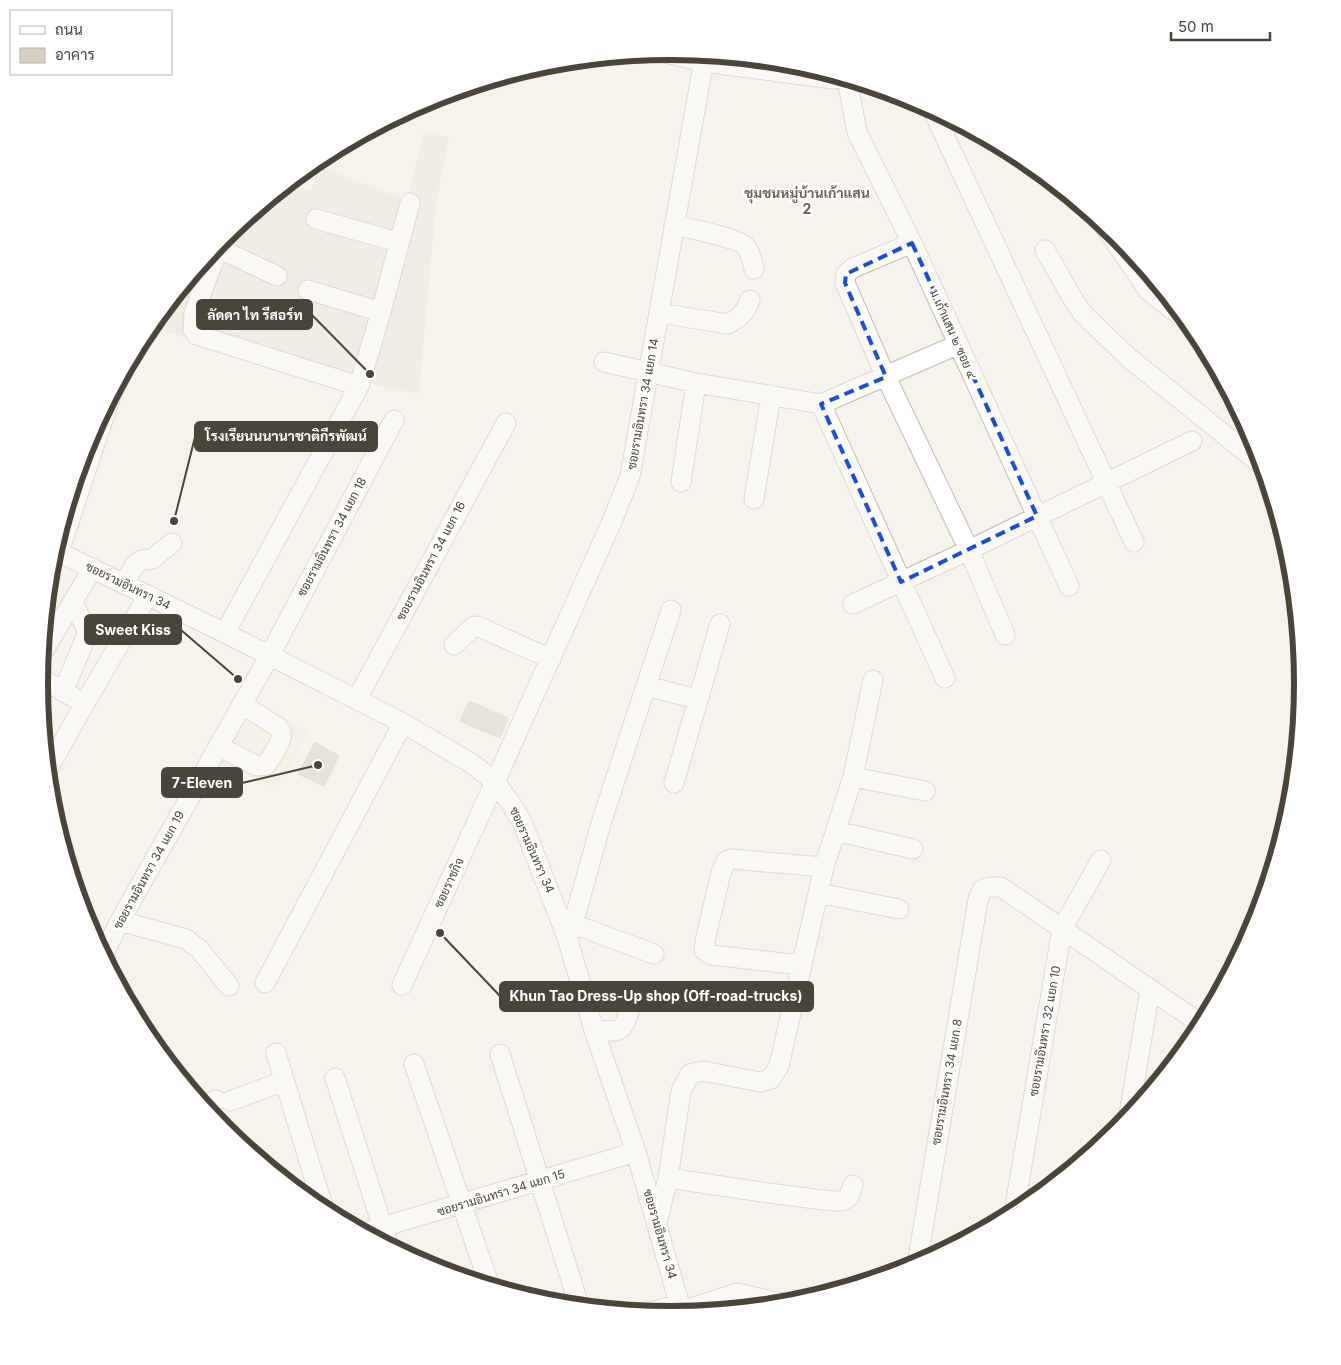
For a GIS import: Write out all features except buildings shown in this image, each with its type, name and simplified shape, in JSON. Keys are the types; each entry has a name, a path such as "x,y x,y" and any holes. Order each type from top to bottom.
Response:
{"street":[{"name":"ซอยรามอินทรา 34 แยก 14","path":"496,782 613,519 630,476 703,61"},
{"name":"ม.เก้าแสน ๒ ซอย ๔","path":"848,86 857,132 912,243 957,345 1069,586"},
{"path":"937,120 1134,542"},
{"path":"225,632 359,386 410,203"},
{"path":"316,218 398,242"},
{"path":"674,225 735,240 745,245 751,255 754,269"},
{"path":"912,243 853,268 846,274 845,283 886,377 969,550 1005,635"},
{"path":"226,246 277,276"},
{"path":"1045,250 1072,300 1083,314 1129,358 1246,445"},
{"path":"214,259 194,314 192,329 197,334 359,386"},
{"path":"1127,259 1148,290 1166,304"},
{"path":"308,290 381,312"},
{"path":"659,313 728,324 736,320 747,310 750,300"},
{"path":"604,362 696,383 821,404 957,345"},
{"path":"681,482 696,383"},
{"path":"754,499 771,395"},
{"path":"821,404 945,678"},
{"name":"ซอยรามอินทรา 34 แยก 18","path":"270,655 394,420"},
{"name":"ซอยรามอินทรา 34 แยก 16","path":"357,699 506,423"},
{"path":"853,604 969,550 1192,440"},
{"path":"124,584 134,566 141,560 152,559 172,544"},
{"name":"ซอยรามอินทรา 34","path":"61,553 225,632 403,723 474,766 496,782 522,822 570,930 594,1030 636,1152 680,1306"},
{"path":"49,643 93,568"},
{"path":"53,761 148,595"},
{"path":"63,692 88,632 73,603"},
{"path":"654,954 570,930 602,820 671,610"},
{"path":"674,783 720,624"},
{"path":"454,645 473,627 477,626 550,659"},
{"name":"ซอยรามอินทรา 34 แยก 19","path":"107,947 270,655"},
{"path":"657,1224 668,1178 681,1091 690,1074 703,1071 760,1082 771,1079 779,1066 824,867 853,776 873,680"},
{"path":"48,683 85,703"},
{"path":"646,686 697,699"},
{"path":"218,746 258,766 263,766 266,765 282,738 282,732 279,728 242,704"},
{"path":"265,983 403,723"},
{"path":"853,776 925,791"},
{"name":"ซอยราชกิจ","path":"402,985 496,782"},
{"path":"836,831 913,849"},
{"path":"802,965 711,955 704,950 705,941 721,873 726,861 731,859 824,867"},
{"name":"ซอยรามอินทรา 32 แยก 10","path":"1016,1202 1062,929 1101,860"},
{"name":"ซอยรามอินทรา 34 แยก 8","path":"919,1254 978,900 982,890 990,887 1002,887 1062,929"},
{"path":"818,893 899,909"},
{"path":"120,921 186,939 200,950 229,986"},
{"path":"1062,929 1195,1020"},
{"path":"1132,1100 1150,990"},
{"path":"594,1030 617,1030 623,1026 631,1000 636,994 646,994"},
{"path":"276,1053 320,1198"},
{"path":"500,1054 577,1298"},
{"path":"414,1064 487,1277"},
{"path":"335,1078 378,1232"},
{"path":"217,1102 284,1081"},
{"name":"ซอยรามอินทรา 34 แยก 15","path":"382,1234 463,1204 636,1152"},
{"path":"668,1178 832,1201 842,1201 849,1197 853,1186"},
{"path":"696,1305 737,1293 762,1299"}],"highlighted area":[{"path":"912,243 1037,516 901,582 821,404 886,377 845,283 846,274"}],"shaded area":[{"path":"424,132 449,138 436,204 419,394 369,383 243,621 229,613 350,384 288,364 156,330 202,272 260,214 295,185 311,191 320,167 407,201"},
{"path":"254,700 310,732 277,787 218,763"}],"place":[{"name":"ลัดดา ไท รีสอร์ท","path":"370,374"},
{"name":"โรงเรียนนนานาชาติกีรพัฒน์","path":"174,521"},
{"name":"Sweet Kiss","path":"238,679"},
{"name":"7-Eleven","path":"318,765"},
{"name":"Khun Tao Dress-Up shop (Off-road-trucks)","path":"440,933"}],"district":[{"name":"ชุมชนหมู่บ้านเก้าแสน 2","path":"807,202"}]}
